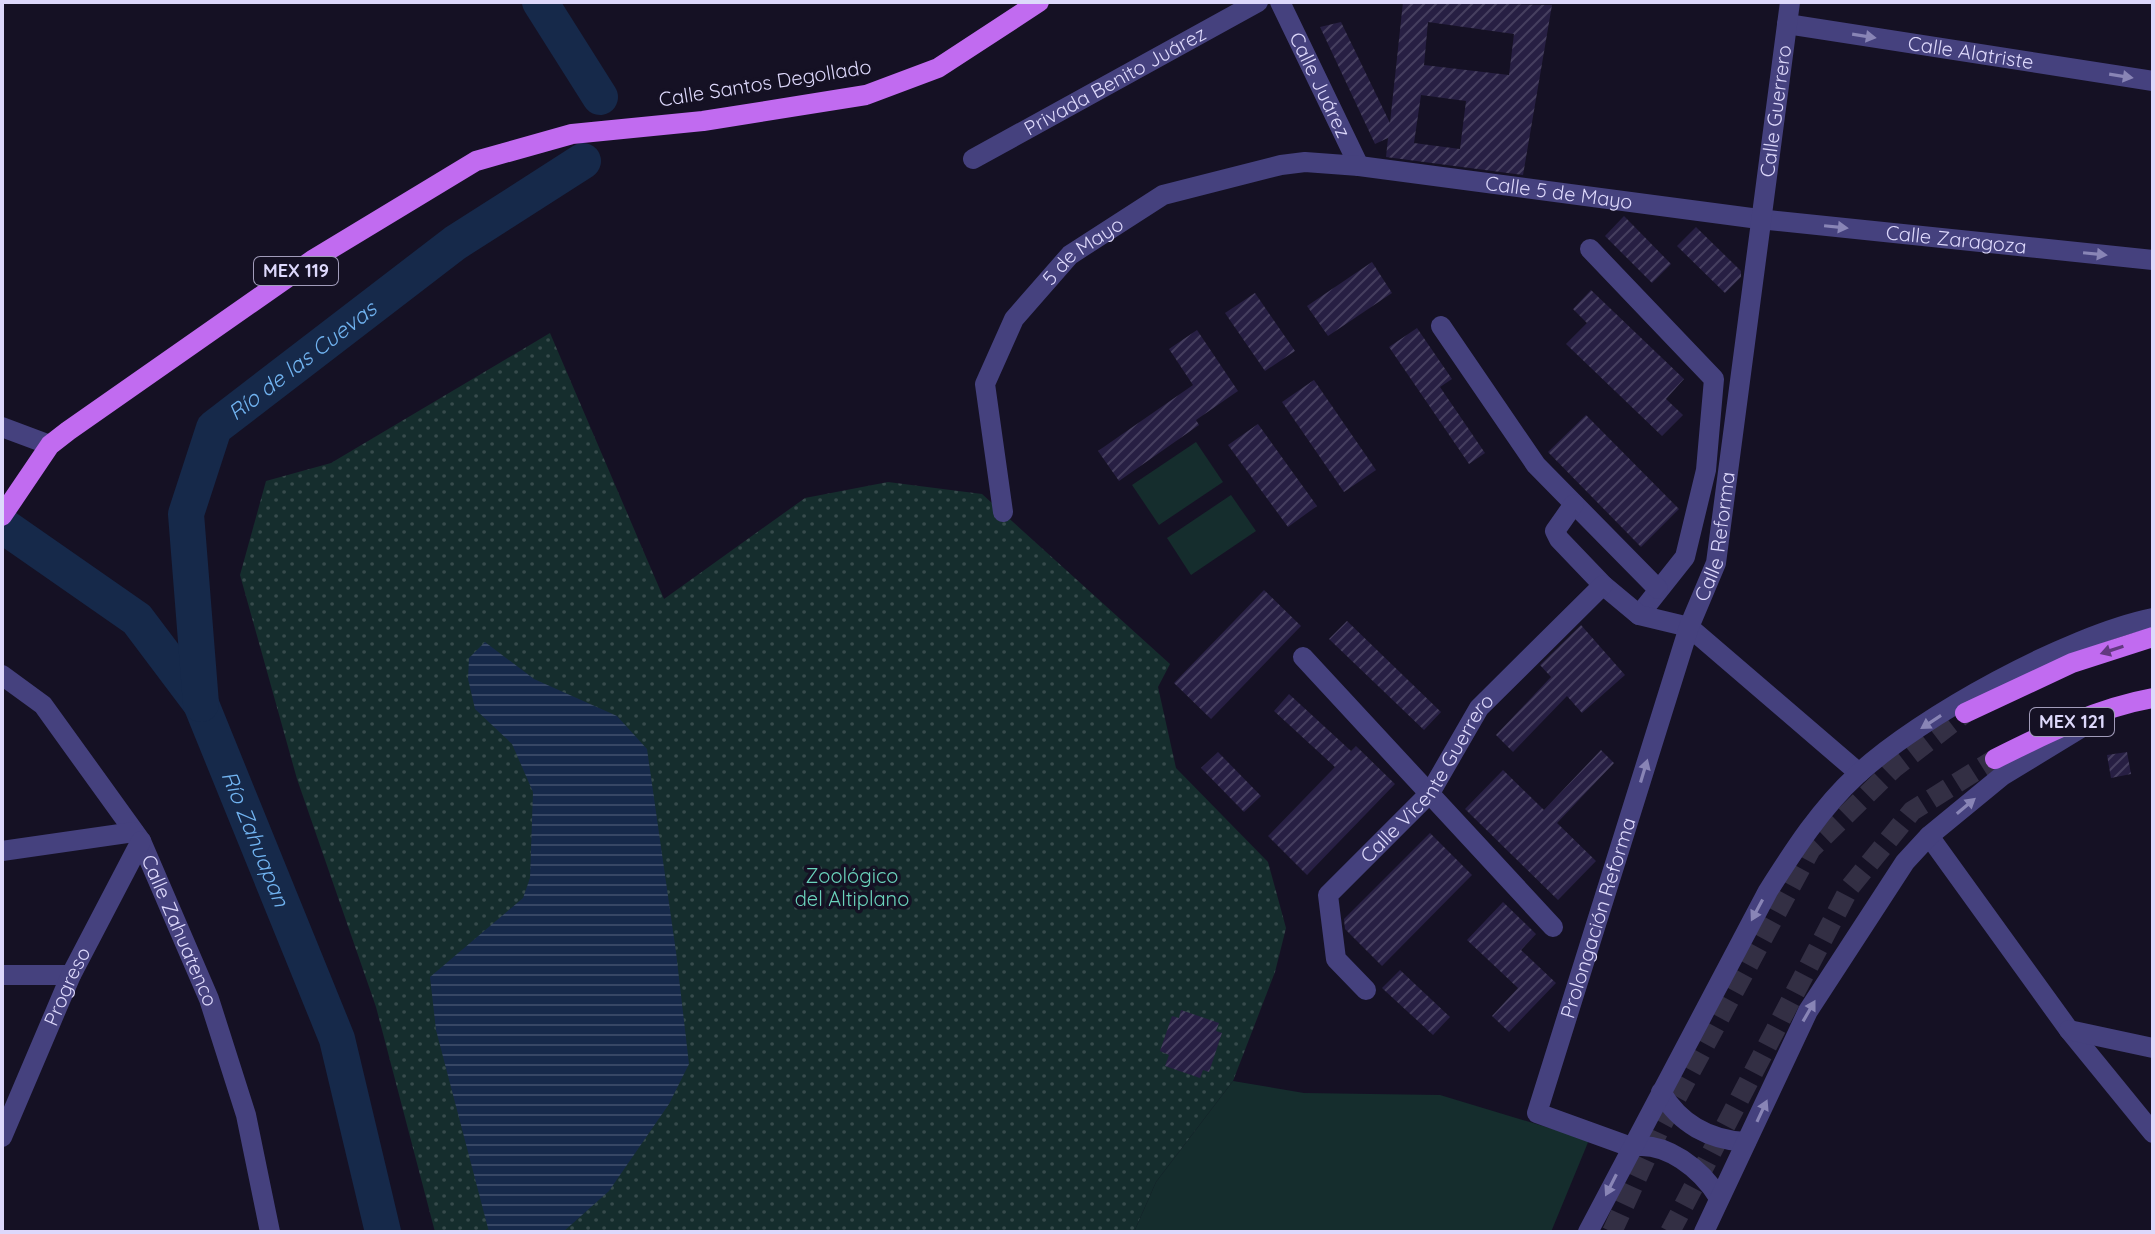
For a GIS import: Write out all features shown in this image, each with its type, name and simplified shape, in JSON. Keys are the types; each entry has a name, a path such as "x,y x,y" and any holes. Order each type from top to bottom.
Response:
{"main road":[{"name":"Calle Santos Degollado","path":"47,449 314,259 476,161 572,134 703,121 866,95 938,68 1039,2"},
{"name":"MEX 119","path":"2,516 47,449"},
{"name":"MEX 121","path":"1965,713 2072,663 2153,637"},
{"name":"MEX 121","path":"1995,759 2066,725 2118,705 2153,698"}],"street":[{"name":"Privada Benito Juárez","path":"973,159 1258,2"},
{"name":"Calle Juárez","path":"1280,2 1359,166"},
{"name":"Calle Guerrero","path":"1759,219 1790,2"},
{"name":"Calle Alatriste","path":"1787,24 2153,81"},
{"name":"5 de Mayo","path":"1003,512 985,384 1014,319 1070,255 1163,195 1281,165 1305,162 1359,166"},
{"name":"Calle 5 de Mayo","path":"1359,166 1759,219"},
{"name":"Calle Zaragoza","path":"1759,219 2153,260"},
{"name":"Calle Reforma","path":"1759,219 1716,563 1689,627 1859,773"},
{"name":"Calle Reforma","path":"1590,249 1714,379 1706,470 1685,557 1639,615"},
{"path":"1441,326 1542,470 1658,589"},
{"path":"2,427 47,449"},
{"path":"1574,504 1555,531 1559,539 1603,585 1639,615 1689,627"},
{"name":"Calle Vicente Guerrero","path":"1366,990 1336,959 1328,895 1430,793 1479,708 1603,585"},
{"path":"1588,1232 1768,891 1801,839 1859,773 1977,692 2077,643 2153,618"},
{"name":"Prolongación Reforma","path":"1631,1147 1537,1113 1689,627"},
{"path":"1303,657 1553,927"},
{"name":"Calle Zahuatenco","path":"2,675 43,705 137,837 209,999 246,1115 270,1232"},
{"path":"1704,1232 1808,1011 1905,862 1929,836 2002,776 2118,705"},
{"path":"1929,836 2069,1030 2153,1133"},
{"path":"2,851 137,837"},
{"name":"Progreso","path":"2,1137 71,975 137,837"},
{"path":"2,975 71,975"},
{"path":"2069,1030 2153,1048"},
{"path":"1661,1092 1675,1112 1701,1131 1715,1137 1746,1142"},
{"path":"1631,1147 1642,1144 1677,1157 1709,1183 1719,1198"}],"green space":[{"name":"Zoológico del Altiplano","path":"550,333 664,599 805,498 888,482 982,494 1170,664 1158,687 1176,768 1268,862 1286,928 1275,972 1233,1081 1156,1182 1134,1232 435,1232 376,1007 297,779 240,575 266,481 331,463"},
{"path":"1196,442 1223,482 1159,525 1132,485"},
{"path":"1231,495 1256,531 1191,575 1167,538"},
{"path":"1233,1081 1304,1093 1440,1095 1589,1140 1551,1232 1134,1232 1156,1182"}],"water":[{"path":"485,642 534,679 617,716 647,749 676,952 689,1064 669,1104 609,1191 563,1232 489,1232 436,1030 430,977 523,898 530,878 533,792 512,744 475,709 468,679 469,658"}],"building":[{"path":"1403,2 1552,5 1523,175 1386,157 1388,138 1375,144 1320,27 1341,22 1390,123","holes":["1428,22 1514,34 1509,75 1424,65","1421,95 1466,101 1460,149 1414,143"]},
{"path":"1624,216 1671,264 1652,283 1605,236"},
{"path":"1696,227 1741,271 1741,277 1725,293 1677,246"},
{"path":"1372,262 1392,293 1328,336 1307,306"},
{"path":"1591,290 1684,379 1666,399 1683,415 1662,436 1566,344 1587,323 1573,309"},
{"path":"1255,293 1295,351 1265,371 1225,313"},
{"path":"1417,328 1452,379 1440,387 1485,453 1469,464 1389,347"},
{"path":"1197,330 1238,391 1196,420 1199,425 1119,481 1098,451 1193,385 1169,349"},
{"path":"1314,380 1376,470 1344,492 1282,402"},
{"path":"1586,415 1679,509 1641,547 1548,452"},
{"path":"1258,424 1317,506 1288,527 1228,445"},
{"path":"1264,590 1301,626 1211,719 1174,683"},
{"path":"1347,621 1441,712 1424,730 1329,639"},
{"path":"1581,625 1625,675 1582,713 1567,696 1513,752 1496,735 1551,677 1540,665"},
{"path":"1289,694 1351,751 1356,746 1395,784 1307,875 1268,836 1335,767 1274,711"},
{"path":"1601,750 1614,763 1557,823 1596,861 1558,900 1465,809 1503,770 1544,810"},
{"path":"1218,752 1261,796 1244,812 1201,768"},
{"path":"2127,752 2131,774 2111,778 2107,755"},
{"path":"1430,833 1472,875 1382,966 1345,929 1344,919"},
{"path":"1503,902 1536,934 1521,950 1556,983 1509,1032 1492,1016 1518,988 1467,940"},
{"path":"1400,970 1450,1017 1433,1035 1382,988"},
{"path":"1181,1010 1219,1023 1216,1031 1222,1033 1209,1072 1203,1070 1200,1078 1165,1066 1169,1055 1160,1051 1172,1016 1179,1018"}],"waterway":[{"name":"Río de las Cuevas","path":"540,2 600,97"},
{"name":"Río de las Cuevas","path":"201,704 186,514 214,428 455,243 583,161"},
{"name":"Río Zahuapan","path":"2,525 137,619 201,704 337,1039 383,1232"}],"tunnel":[{"path":"1612,1232 1658,1132 1811,849 1894,768 1965,713"},
{"path":"1670,1232 1850,887 1912,811 1995,759"}]}
